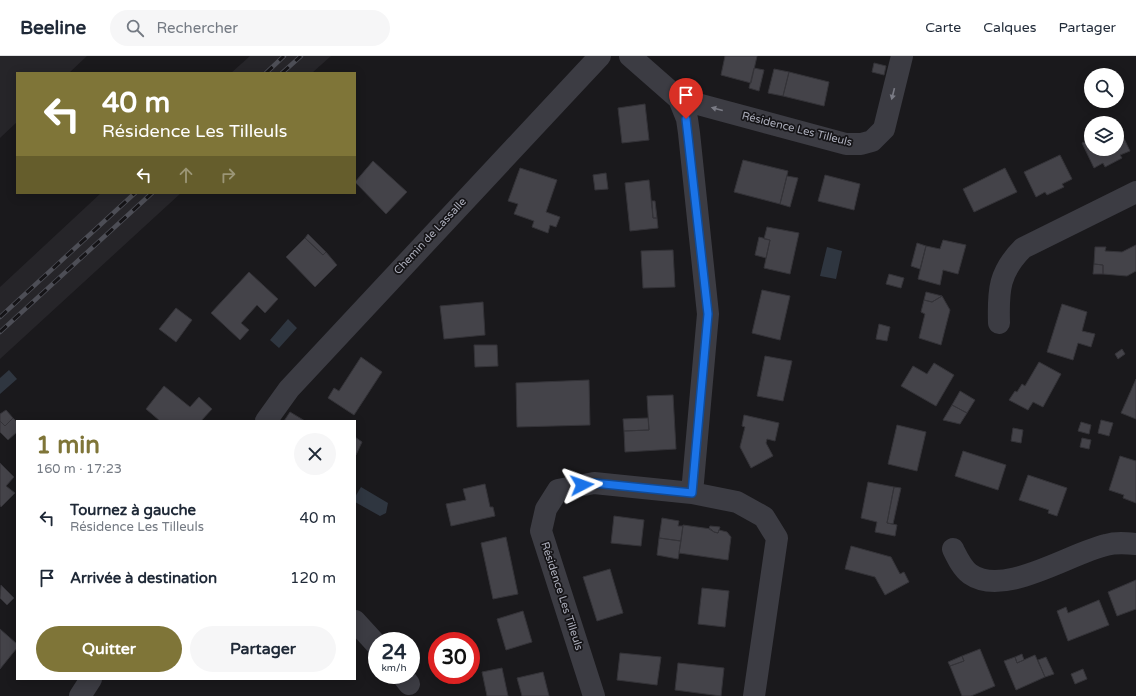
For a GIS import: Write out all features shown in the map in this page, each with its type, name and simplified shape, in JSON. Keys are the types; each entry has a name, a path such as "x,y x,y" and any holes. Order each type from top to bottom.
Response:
{"street":[{"name":"Chemin de Lassalle","path":"267,420 289,389 600,56"},
{"name":"Résidence Les Tilleuls","path":"630,56 679,99 846,144 861,144 872,141 884,129 902,56"},
{"name":"Résidence Les Tilleuls","path":"679,99 686,119 688,133 708,314 692,493"},
{"path":"999,323 1000,292 1005,270 1013,258 1023,248 1136,192"},
{"name":"Résidence Les Tilleuls","path":"594,696 541,531 546,508 558,490 594,483 692,493 737,502 764,517 777,538 754,696"},
{"path":"953,549 960,563 969,573 980,579 992,581 1021,576 1090,549 1107,544 1136,544"},
{"path":"356,622 368,635"},
{"path":"80,696 91,680"}],"shaded area":[{"path":"0,56 87,56 70,72 16,72 16,123 0,138"},
{"path":"250,56 331,56 313,72 232,72"},
{"path":"100,194 180,194 0,359 0,287"},
{"path":"827,247 842,251 836,279 820,276"},
{"path":"288,319 297,328 279,348 270,340"},
{"path":"9,370 17,379 0,394 0,378"},
{"path":"361,487 388,503 386,513 380,516 356,503 356,495"}],"building":[{"path":"725,56 757,56 751,83 721,75"},
{"path":"874,63 886,66 884,75 872,72"},
{"path":"754,68 764,70 759,91 749,88"},
{"path":"774,69 789,72 783,96 768,93"},
{"path":"789,72 829,82 824,106 783,96"},
{"path":"645,104 649,140 622,143 618,108"},
{"path":"1124,138 1130,151 1124,153"},
{"path":"1060,155 1072,179 1062,184 1064,187 1047,195 1045,192 1036,197 1024,172"},
{"path":"1088,156 1121,156 1122,158 1105,167 1103,163 1094,168"},
{"path":"743,160 788,171 780,204 734,192"},
{"path":"373,161 407,192 386,214 356,183 356,181"},
{"path":"520,168 557,180 546,212 560,217 556,227 550,225 548,233 532,227 534,221 514,214 518,204 508,201"},
{"path":"1005,168 1017,192 974,212 963,189"},
{"path":"606,173 608,189 595,190 593,175"},
{"path":"825,175 860,184 854,210 818,201"},
{"path":"787,176 798,178 790,207 780,204"},
{"path":"649,180 653,218 657,218 658,228 630,231 625,183"},
{"path":"652,201 655,201 657,218 653,218"},
{"path":"767,227 799,233 790,274 764,268 770,240 764,239"},
{"path":"308,234 326,252 323,255 305,238"},
{"path":"759,237 770,240 766,258 755,255"},
{"path":"305,238 323,255 326,252 337,265 315,287 286,257"},
{"path":"943,240 966,245 958,274 943,270 940,285 918,279 926,246 940,249"},
{"path":"917,243 926,246 920,269 911,266"},
{"path":"1136,245 1136,271 1127,276 1103,274 1103,265 1094,264 1095,247 1106,247 1105,251 1122,252"},
{"path":"673,250 675,287 643,288 641,251"},
{"path":"1094,264 1103,265 1103,274 1093,274"},
{"path":"249,272 278,299 265,313 257,305 241,323 249,330 240,340 211,313"},
{"path":"889,274 904,278 901,288 886,284"},
{"path":"762,290 790,296 780,340 752,333"},
{"path":"926,292 942,296 932,302 924,300"},
{"path":"942,296 950,310 941,345 919,338 925,314 921,312 924,300 932,302"},
{"path":"483,302 485,335 444,339 440,306"},
{"path":"1062,304 1087,312 1082,331 1095,334 1091,347 1078,343 1073,360 1047,352"},
{"path":"176,308 192,320 176,342 159,329"},
{"path":"879,324 890,327 887,341 876,339"},
{"path":"474,345 497,345 498,366 475,367"},
{"path":"1122,349 1125,354 1118,359 1115,354"},
{"path":"765,356 792,361 783,401 757,396"},
{"path":"361,357 382,372 354,415 328,398 334,388 339,391"},
{"path":"1039,362 1061,374 1043,407 1033,402 1028,410 1009,400 1022,384 1025,386"},
{"path":"934,363 954,375 936,406 901,386 913,366 927,374"},
{"path":"1136,379 1136,419 1121,413"},
{"path":"589,380 590,425 517,427 516,383"},
{"path":"164,386 190,407 199,397 212,409 202,420 159,420 146,409"},
{"path":"960,391 975,400 967,413 952,405"},
{"path":"673,395 676,449 625,452 624,431 649,430 647,396"},
{"path":"952,405 967,413 960,424 943,420"},
{"path":"6,410 13,418 5,426 0,421 0,414"},
{"path":"290,412 303,420 285,420"},
{"path":"744,415 779,423 775,441 767,439 766,443 773,456 751,468 740,447 745,427 742,426"},
{"path":"13,418 16,421 16,433 8,440 0,432 0,421 5,426"},
{"path":"648,418 649,430 624,431 623,419"},
{"path":"1101,420 1113,423 1109,436 1098,433"},
{"path":"1081,422 1091,425 1089,434 1078,431"},
{"path":"897,425 926,432 917,471 888,464"},
{"path":"1013,428 1023,430 1021,443 1011,441"},
{"path":"356,438 362,442 356,455"},
{"path":"1082,438 1091,440 1089,449 1080,447"},
{"path":"963,451 1006,465 998,490 955,476"},
{"path":"1120,456 1136,461 1136,503 1123,498 1124,495 1109,490"},
{"path":"0,463 14,477 6,486 15,493 1,507 0,505"},
{"path":"1028,475 1067,488 1057,516 1048,513 1049,510 1019,500"},
{"path":"868,482 894,487 887,523 897,525 895,536 875,532 877,522 861,518"},
{"path":"485,484 490,507 493,507 495,516 451,526 446,504 466,500 463,489"},
{"path":"894,487 901,488 893,524 887,523"},
{"path":"614,516 644,520 641,546 611,543"},
{"path":"662,518 679,521 678,526 683,526 681,541 659,538"},
{"path":"683,525 711,529 718,533 719,530 727,532 731,537 728,560 679,553"},
{"path":"710,526 720,527 718,533 709,529"},
{"path":"506,537 518,594 493,599 481,543"},
{"path":"659,538 681,541 678,559 657,555"},
{"path":"851,546 891,557 900,574 904,572 909,582 885,595 875,577 845,569"},
{"path":"610,569 623,613 597,621 583,577"},
{"path":"1136,580 1136,609 1117,616 1108,592"},
{"path":"1,585 14,598 7,605 0,598"},
{"path":"702,588 729,591 725,627 698,624"},
{"path":"1099,600 1109,625 1068,641 1057,611 1066,607 1068,613"},
{"path":"523,611 532,642 506,650 497,619"},
{"path":"0,629 16,643 16,649 0,669"},
{"path":"980,649 995,686 971,696 962,696 950,666 964,661 962,656"},
{"path":"620,653 661,657 657,685 617,680"},
{"path":"1022,654 1024,660 1017,663 1015,657"},
{"path":"1035,655 1045,677 1016,690 1004,661 1015,657 1017,663"},
{"path":"962,656 964,661 950,666 948,662"},
{"path":"1046,657 1054,674 1045,677 1038,660"},
{"path":"678,663 724,668 721,696 675,690"},
{"path":"502,668 508,696 487,696 482,672"},
{"path":"1083,669 1087,679 1075,684 1071,674"},
{"path":"543,672 549,696 522,696 517,678"}],"railway":[{"path":"267,72 284,56"},
{"path":"283,72 301,56"},
{"path":"0,317 134,194"},
{"path":"0,332 151,194"}],"route":[{"path":"582,485 594,483 692,493 708,336 708,314 686,119"}]}
